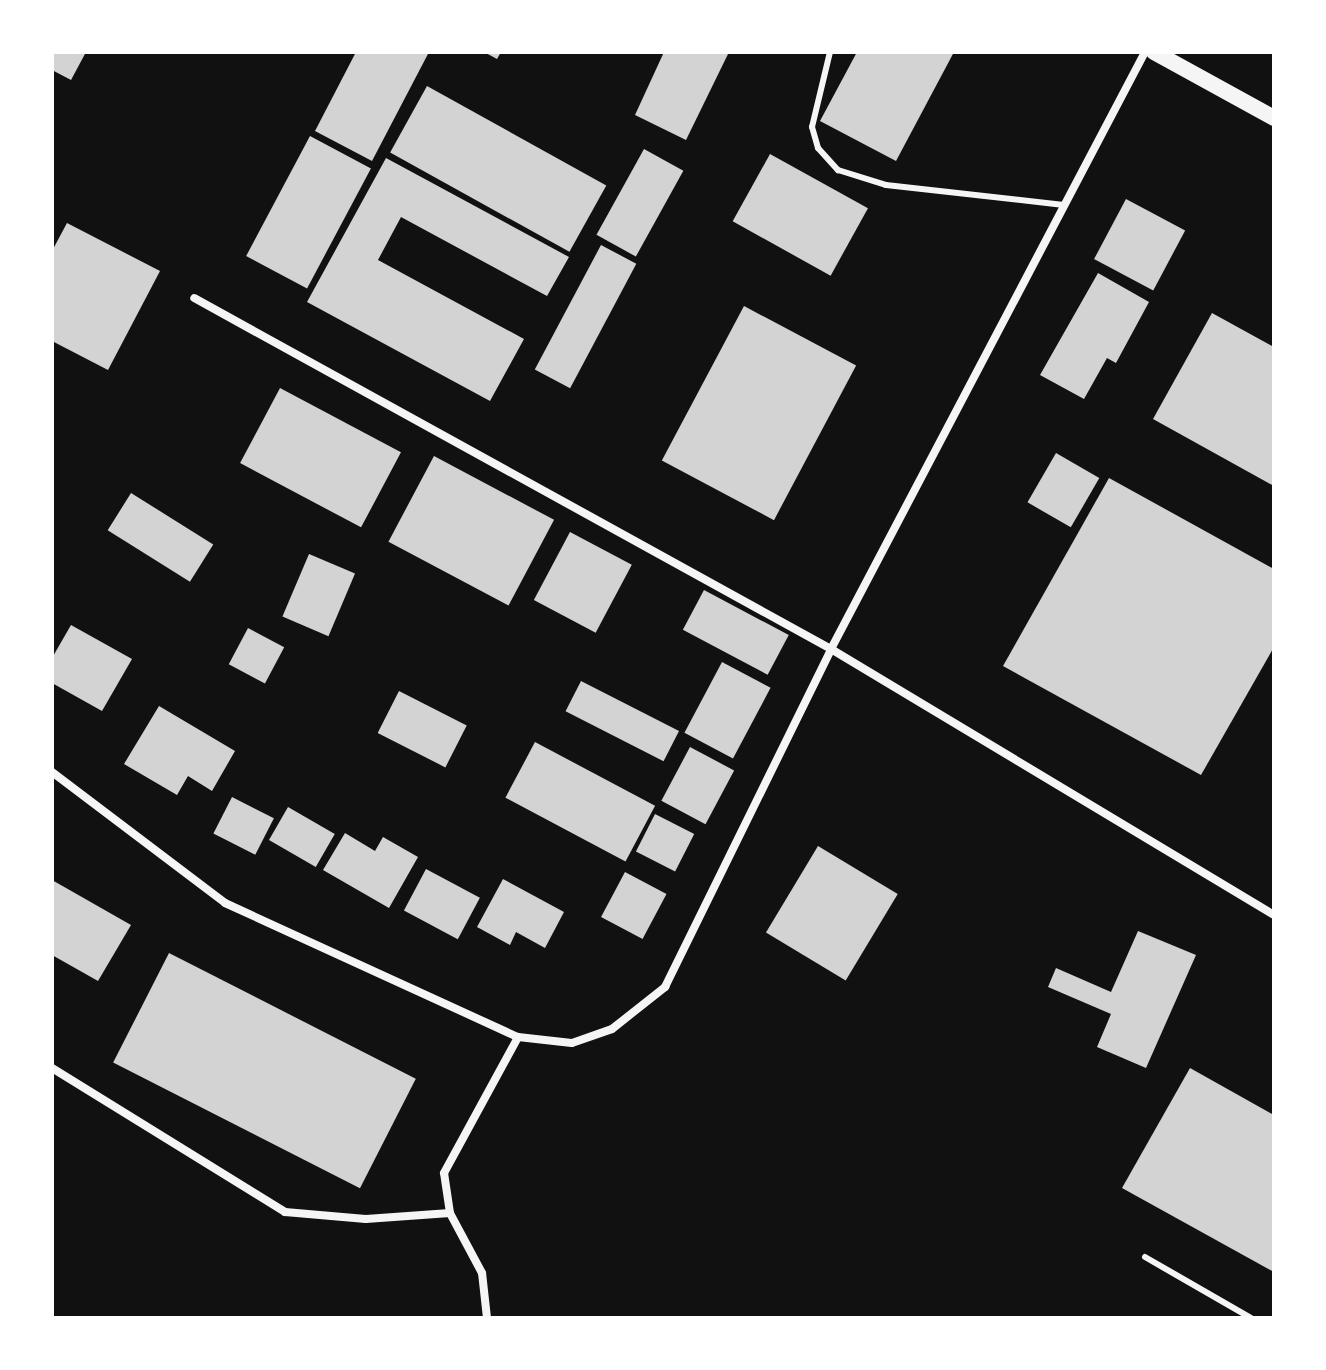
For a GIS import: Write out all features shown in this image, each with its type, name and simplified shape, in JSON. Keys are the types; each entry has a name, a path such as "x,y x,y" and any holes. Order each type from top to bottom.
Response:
{"main road":[{"path":"1154,52 1274,118"}],"street":[{"path":"52,772 225,903 518,1037 572,1043 612,1029 665,987 831,649 1145,52"},
{"path":"194,298 831,649 1274,915"},
{"path":"487,1318 482,1273 450,1213 444,1173 518,1037"},
{"path":"52,1068 285,1212 366,1219 450,1213"}],"lane":[{"path":"830,52 812,127 818,148 838,170 886,185 1064,205"},
{"path":"1145,1257 1251,1318"}],"building":[{"path":"52,52 86,52 71,80 52,70"},
{"path":"356,52 429,52 372,161 315,131"},
{"path":"484,52 501,52 497,59"},
{"path":"664,52 729,52 686,140 635,115"},
{"path":"857,52 954,52 896,161 820,121"},
{"path":"427,86 606,185 569,252 390,152"},
{"path":"310,136 371,168 307,288 246,256"},
{"path":"644,149 683,171 636,257 596,235"},
{"path":"770,154 868,208 831,276 733,221"},
{"path":"386,158 569,257 547,296 401,217 378,260 524,339 490,401 307,302"},
{"path":"1126,199 1185,230 1153,290 1094,259"},
{"path":"67,223 160,271 108,370 52,341 52,251"},
{"path":"601,245 636,264 570,388 535,369"},
{"path":"1098,273 1149,302 1116,363 1107,358 1084,399 1040,375"},
{"path":"744,306 856,366 774,520 662,461"},
{"path":"1212,313 1274,347 1274,486 1153,419"},
{"path":"280,388 401,452 361,527 240,463"},
{"path":"1056,453 1099,478 1071,527 1028,502"},
{"path":"434,456 554,520 509,605 388,542"},
{"path":"1109,478 1274,569 1274,647 1201,775 1003,666"},
{"path":"131,493 213,544 190,582 108,530"},
{"path":"570,532 632,565 596,633 534,600"},
{"path":"309,554 355,574 328,636 282,617"},
{"path":"704,590 789,635 768,675 683,630"},
{"path":"71,625 132,659 102,711 52,683 52,658"},
{"path":"248,628 284,647 265,683 229,664"},
{"path":"722,662 771,688 733,758 684,733"},
{"path":"581,681 679,731 664,761 566,711"},
{"path":"399,691 467,726 445,767 378,733"},
{"path":"159,706 235,751 212,791 188,776 177,795 124,764"},
{"path":"535,742 655,806 626,861 505,798"},
{"path":"690,747 734,770 706,824 661,801"},
{"path":"232,797 274,818 255,855 213,834"},
{"path":"288,807 335,834 316,867 269,840"},
{"path":"655,814 694,834 675,871 636,851"},
{"path":"345,833 375,851 383,837 418,857 389,908 323,870"},
{"path":"818,846 898,894 846,980 766,933"},
{"path":"426,869 480,898 458,939 404,910"},
{"path":"625,872 666,894 643,939 601,917"},
{"path":"503,879 564,912 545,948 516,932 510,945 477,927"},
{"path":"52,880 131,925 98,981 52,955"},
{"path":"1138,931 1196,955 1146,1068 1097,1047 1111,1014 1048,987 1056,968 1111,992"},
{"path":"169,953 416,1079 360,1188 113,1063"},
{"path":"1190,1068 1274,1115 1274,1272 1122,1188"}]}
